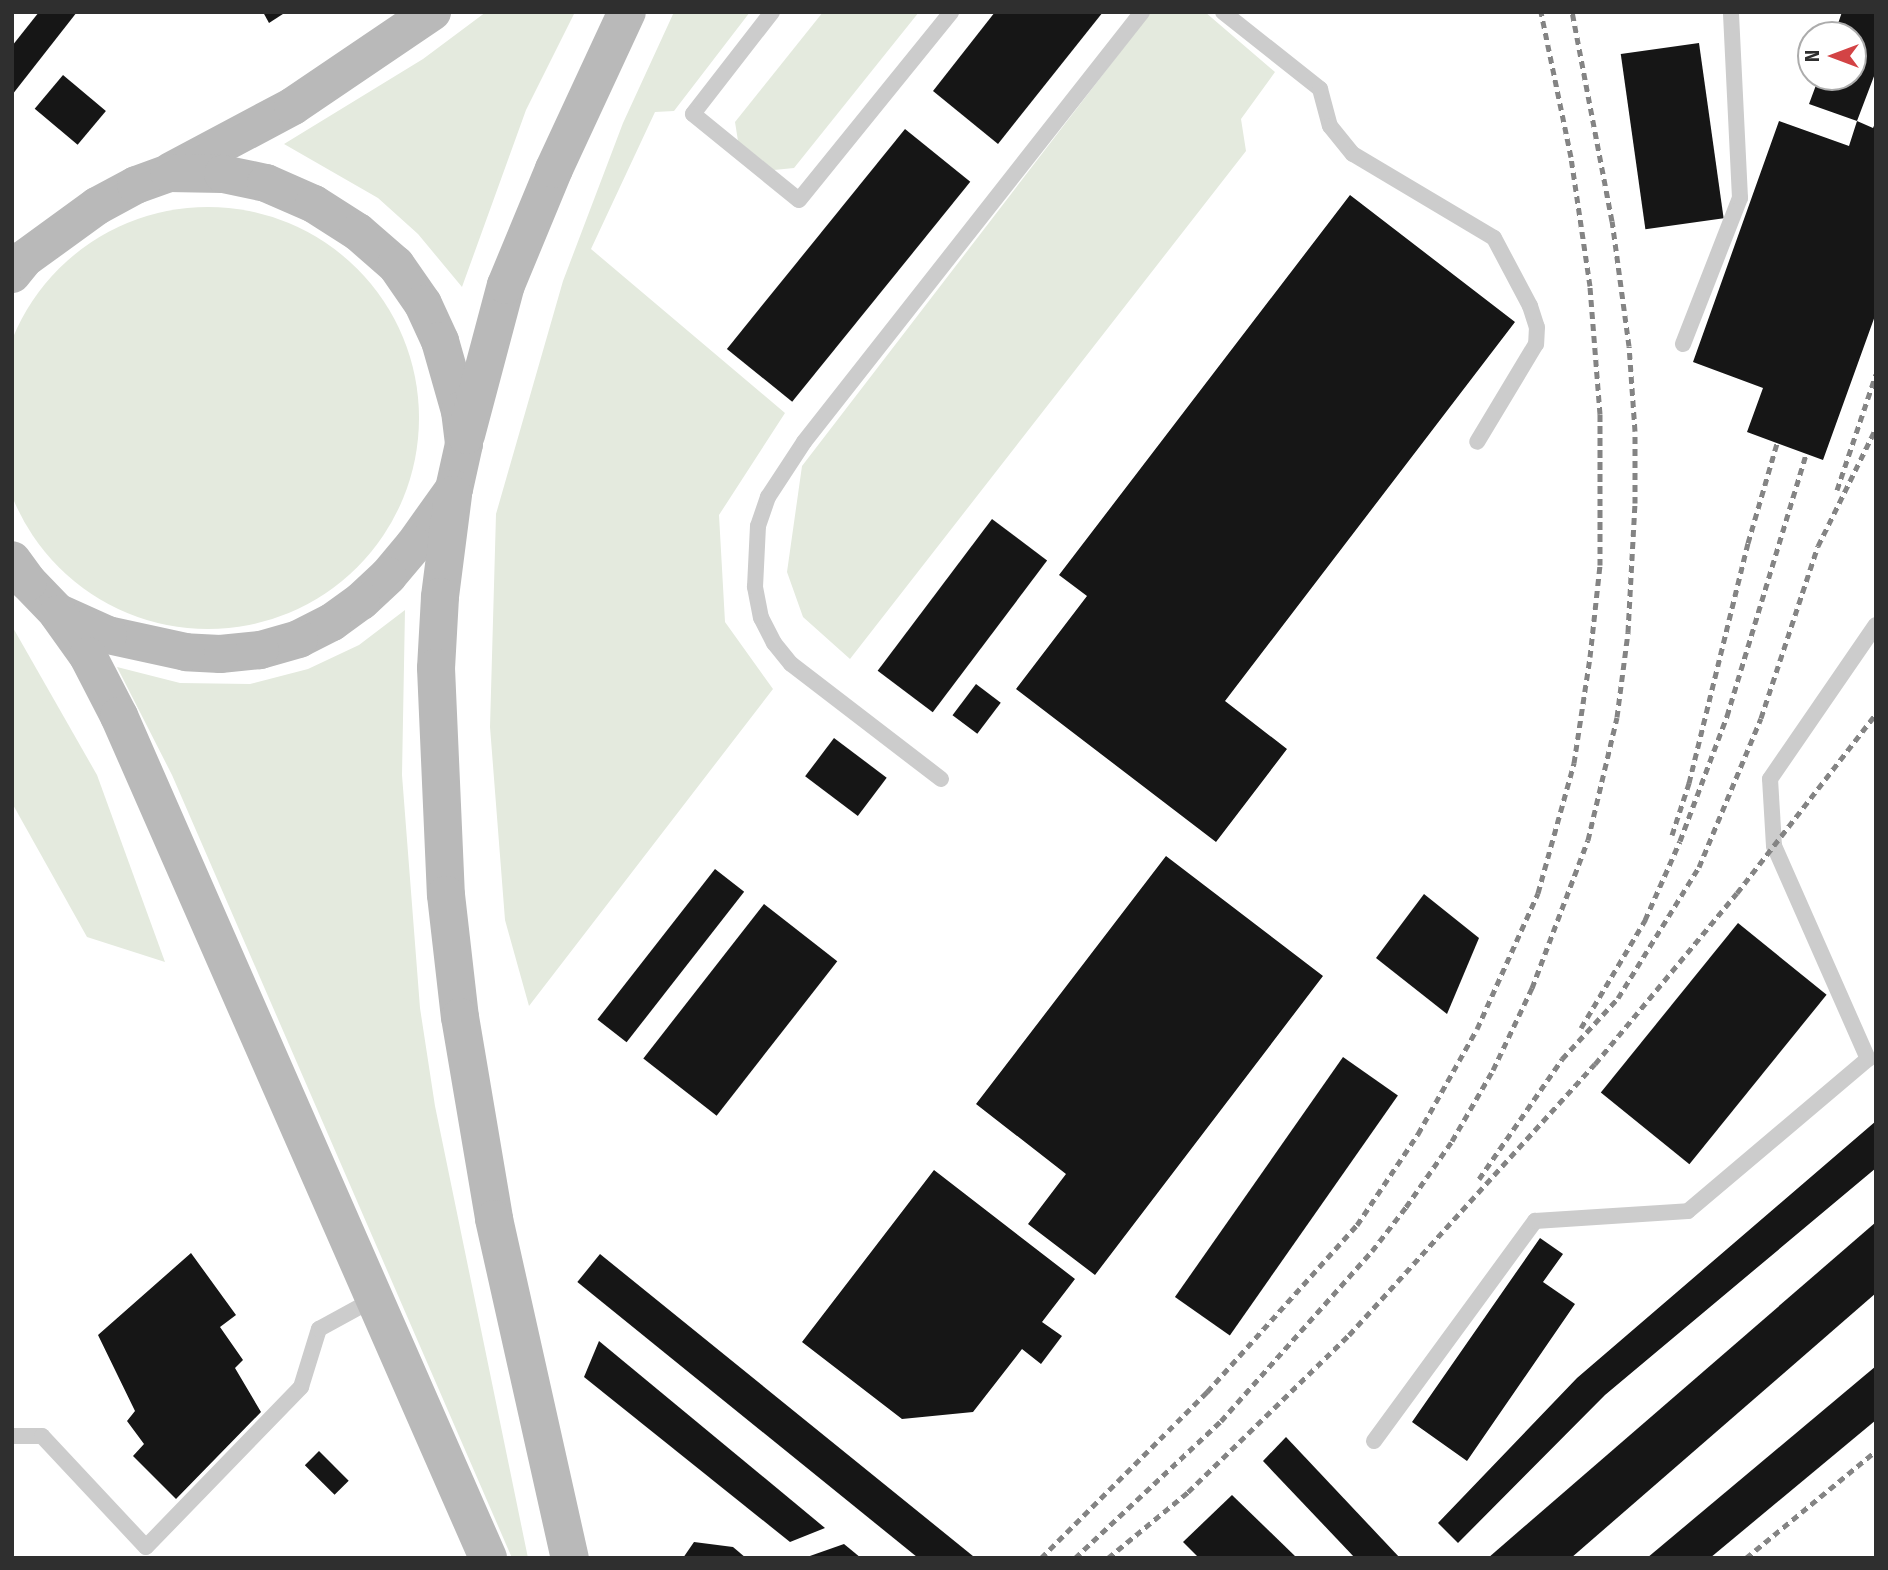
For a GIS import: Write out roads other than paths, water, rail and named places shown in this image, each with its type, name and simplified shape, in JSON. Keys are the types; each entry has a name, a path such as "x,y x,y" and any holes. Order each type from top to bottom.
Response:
{"main road":[{"path":"16,267 96,206 136,185 169,173 293,106 432,12"},
{"path":"570,1558 494,1219 460,1017 446,894 436,668 440,597 454,489 506,285 554,169 627,12"},
{"path":"169,173 223,174 266,183 325,211 358,232 396,265 423,304 440,341 460,411 464,444"},
{"path":"57,612 108,635 186,652 233,653 299,639 332,622 362,601 388,576 454,489"},
{"path":"18,572 57,612 88,656 119,716 488,1558"}],"lane":[{"path":"772,12 693,114 799,200 951,12"},
{"path":"941,779 791,664 774,643 761,618 755,587 758,526 768,497 804,442 1142,12"},
{"path":"1223,12 1320,89 1330,126 1353,154 1494,239 1530,306 1537,327 1536,344 1477,442"},
{"path":"1683,344 1740,198 1731,12"},
{"path":"1374,1441 1535,1221 1688,1211 1868,1059 1774,846 1770,779 1876,625"},
{"path":"12,1436 42,1436 146,1547 302,1387 319,1329 374,1298"}],"railway":[{"path":"1041,1558 1207,1392 1357,1225 1418,1134 1477,1029 1538,893 1574,763 1600,565 1600,414 1590,286 1571,157 1541,12"},
{"path":"1075,1558 1221,1421 1372,1251 1406,1207 1452,1141 1493,1070 1532,988 1588,840 1617,717 1628,632 1635,503 1635,431 1629,346 1612,221 1572,12"},
{"path":"1837,490 1876,374"},
{"path":"1479,1179 1562,1059 1618,998 1699,867 1761,718 1818,546 1876,428"},
{"path":"1672,835 1689,783 1748,543 1777,443"},
{"path":"1581,1028 1645,920 1680,841 1727,716 1806,454"},
{"path":"1108,1558 1188,1492 1349,1335 1595,1064 1737,893 1876,714"},
{"path":"1746,1558 1876,1451"}]}
